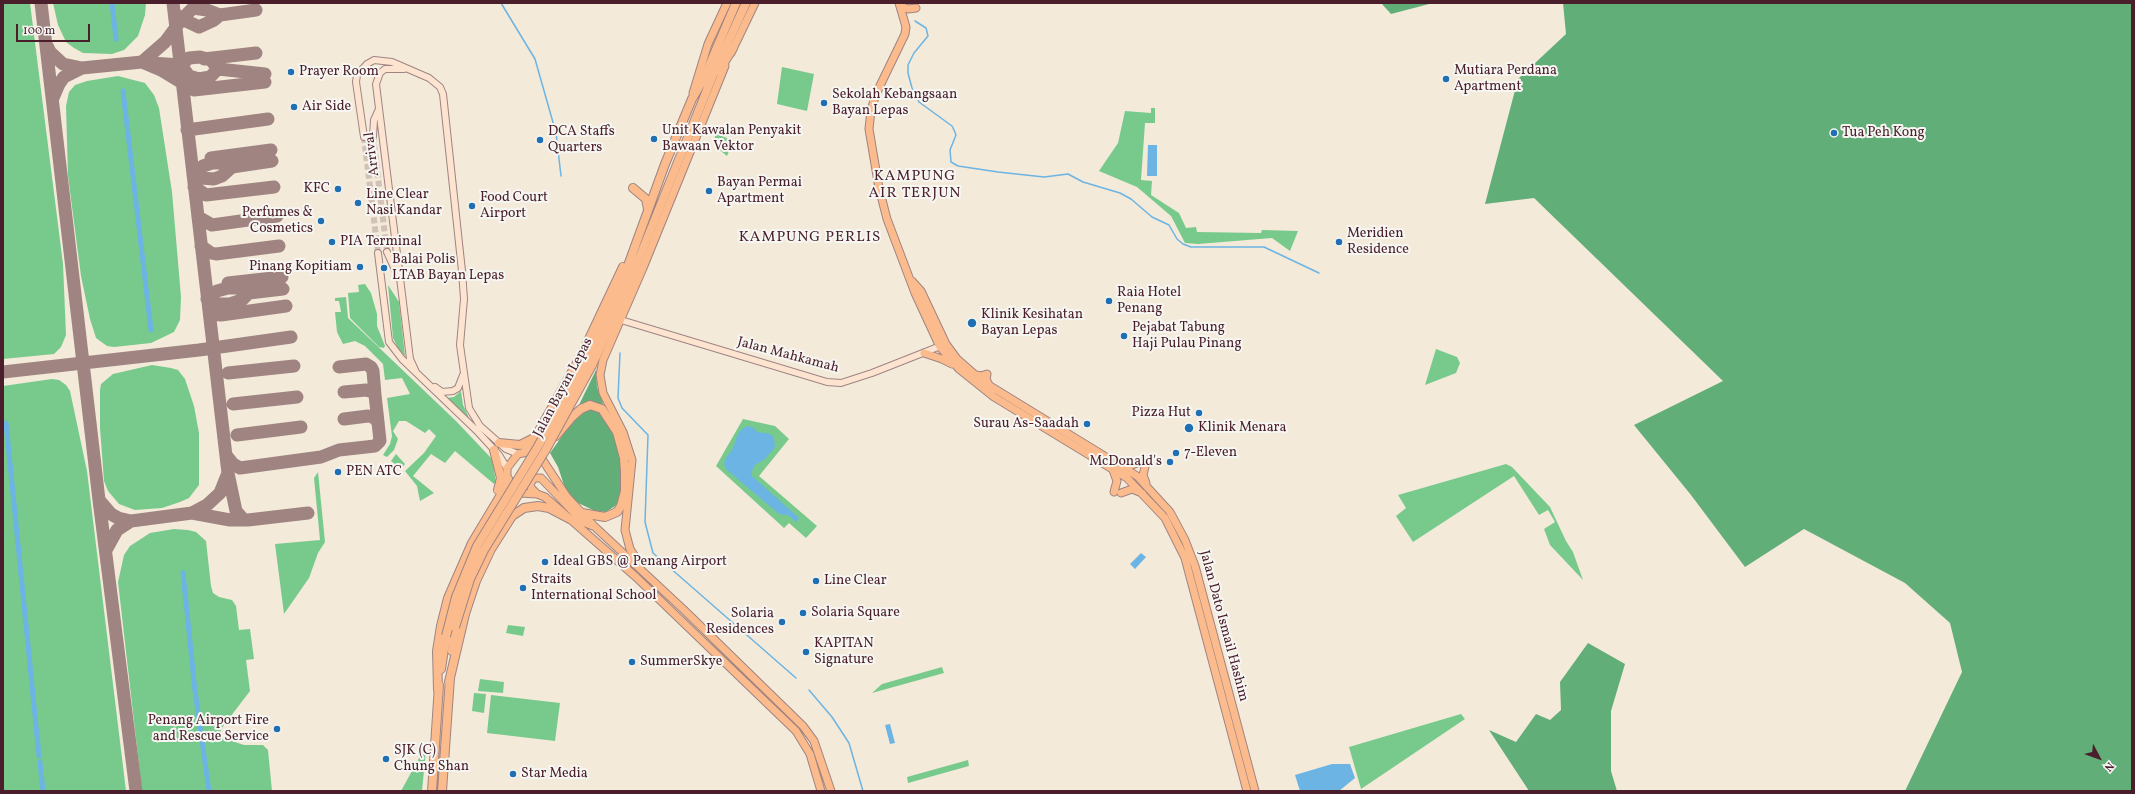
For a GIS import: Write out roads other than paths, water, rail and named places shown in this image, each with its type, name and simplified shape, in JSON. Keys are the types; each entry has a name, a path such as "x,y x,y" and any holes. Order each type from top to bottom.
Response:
{"highway":[{"name":"Jalan Bayan Lepas","path":"442,791 449,682 455,627 470,579 479,560 545,451 622,301 702,104 736,3"},
{"name":"Jalan Bayan Lepas","path":"432,791 438,690 446,636 461,584 477,546 589,364 692,99 727,32 746,3"},
{"path":"702,104 733,48"},
{"path":"648,210 646,199 633,188 640,190 657,187"},
{"path":"521,452 535,438 582,354 629,253 638,238"},
{"path":"545,451 564,426 581,408 595,405 602,409 616,432 624,458 626,482 624,500 617,512 610,516 598,517 582,512"},
{"path":"490,512 501,478 496,446 520,445 535,438"},
{"path":"438,690 437,651 443,615 462,561 505,488 508,479"},
{"path":"449,682 465,614 476,581 491,549 512,516 524,508 538,506 549,508 570,519"}],"main road":[{"name":"Jalan Bayan Lepas","path":"692,99 708,44 727,3"},
{"path":"654,581 630,549 627,540 625,518 632,460 623,432 603,393 600,374 603,360 621,320 733,48 755,3"},
{"path":"900,5 908,9 916,8"},
{"name":"Jalan Dato Ismail Hashim","path":"900,5 906,27 905,34 876,94 871,110 869,129 879,188 896,246 912,281 920,291 943,345 959,369 994,397 1127,478 1144,494 1165,518 1185,558 1247,791"},
{"name":"Jalan Dato Ismail Hashim","path":"943,345 976,375 987,374 986,380 989,385 1137,476 1164,504 1176,521 1195,566 1255,791"},
{"path":"924,353 942,359 959,369"},
{"path":"537,494 520,493 512,487 508,479 507,468 521,452 535,452 541,457 558,486 594,526 654,581 803,726 814,741 831,791"},
{"path":"1119,464 1129,466 1143,462 1143,475 1148,486"},
{"path":"1113,470 1117,481 1117,493 1132,489 1144,494"},
{"path":"594,526 583,522 541,478 534,478 530,484 531,488 537,494 545,498 636,577 796,731 810,754 821,791"}],"street":[{"path":"364,137 357,92 357,74 367,64 374,60 392,62 410,69 434,81 443,94 464,299 460,336 469,408 473,417 496,446 507,468"},
{"name":"Arrival","path":"408,360 376,84 380,72 385,69 410,69"},
{"path":"373,136 374,120 379,108"},
{"name":"Arrival","path":"387,252 400,284"},
{"path":"378,253 387,333 389,342 396,352 408,360 416,372 425,381 496,446 512,452 521,452"},
{"name":"Jalan Mahkamah","path":"621,320 827,382 841,383 872,374 943,345"},
{"path":"425,381 447,392 458,388 464,374"}],"water":[{"path":"1148,145 1157,145 1157,176 1147,176"},
{"path":"748,426 754,428 757,432 771,434 774,439 775,447 765,459 755,465 752,471 752,476 799,518 796,522 788,515 779,514 727,470 724,464 725,459 732,450 738,434 742,429"},
{"path":"1141,553 1146,557 1135,569 1130,564"},
{"path":"890,724 895,743 890,744 885,725"},
{"path":"1332,764 1350,764 1355,778 1339,791 1300,791 1295,775"}],"waterway":[{"path":"112,3 116,39"},
{"path":"501,3 535,59 556,133 561,176"},
{"path":"915,21 926,28 928,36 914,53 908,65 908,73 912,88 919,102 952,126 954,130 956,135 950,150 951,162 958,166 1044,177 1068,174 1083,182 1120,193 1131,199 1152,217 1169,225 1177,239 1183,244 1191,247 1264,247 1319,273"},
{"path":"123,91 151,330"},
{"path":"620,353 618,398 622,408 648,435 645,522 653,553 796,678"},
{"path":"6,423 39,756"},
{"path":"183,573 195,691 209,791"},
{"path":"809,690 832,717 849,743 863,791"},
{"path":"40,762 43,791"}],"tunnel":[{"path":"373,136 387,252"},
{"path":"364,137 378,253"}],"place":[{"name":"Prayer Room","path":"291,72"},
{"name":"Mutiara Perdana Apartment","path":"1446,79"},
{"name":"Sekolah Kebangsaan Bayan Lepas","path":"824,103"},
{"name":"Air Side","path":"294,107"},
{"name":"Tua Peh Kong","path":"1834,133"},
{"name":"Unit Kawalan Penyakit Bawaan Vektor","path":"654,139"},
{"name":"DCA Staffs Quarters","path":"540,140"},
{"name":"KFC","path":"338,189"},
{"name":"Bayan Permai Apartment","path":"709,191"},
{"name":"Line Clear Nasi Kandar","path":"358,203"},
{"name":"Food Court Airport","path":"472,206"},
{"name":"Perfumes & Cosmetics","path":"321,221"},
{"name":"PIA Terminal","path":"332,242"},
{"name":"Meridien Residence","path":"1339,242"},
{"name":"Pinang Kopitiam","path":"360,267"},
{"name":"Balai Polis LTAB Bayan Lepas","path":"384,268"},
{"name":"Raia Hotel Penang","path":"1109,301"},
{"name":"Klinik Kesihatan Bayan Lepas","path":"972,323"},
{"name":"Pejabat Tabung Haji Pulau Pinang","path":"1124,336"},
{"name":"Pizza Hut","path":"1199,413"},
{"name":"Surau As-Saadah","path":"1087,424"},
{"name":"Klinik Menara","path":"1189,428"},
{"name":"7-Eleven","path":"1176,453"},
{"name":"McDonald's","path":"1170,462"},
{"name":"PEN ATC","path":"338,472"},
{"name":"Ideal GBS @ Penang Airport","path":"545,562"},
{"name":"Line Clear","path":"816,581"},
{"name":"Straits International School","path":"523,588"},
{"name":"Solaria Square","path":"803,613"},
{"name":"Solaria Residences","path":"782,622"},
{"name":"KAPITAN Signature","path":"806,652"},
{"name":"SummerSkye","path":"632,662"},
{"name":"Penang Airport Fire and Rescue Service","path":"277,729"},
{"name":"SJK (C) Chung Shan","path":"386,759"},
{"name":"Star Media","path":"513,774"}],"district":[{"name":"KAMPUNG AIR TERJUN","path":"915,186"},
{"name":"KAMPUNG PERLIS","path":"810,238"}]}
